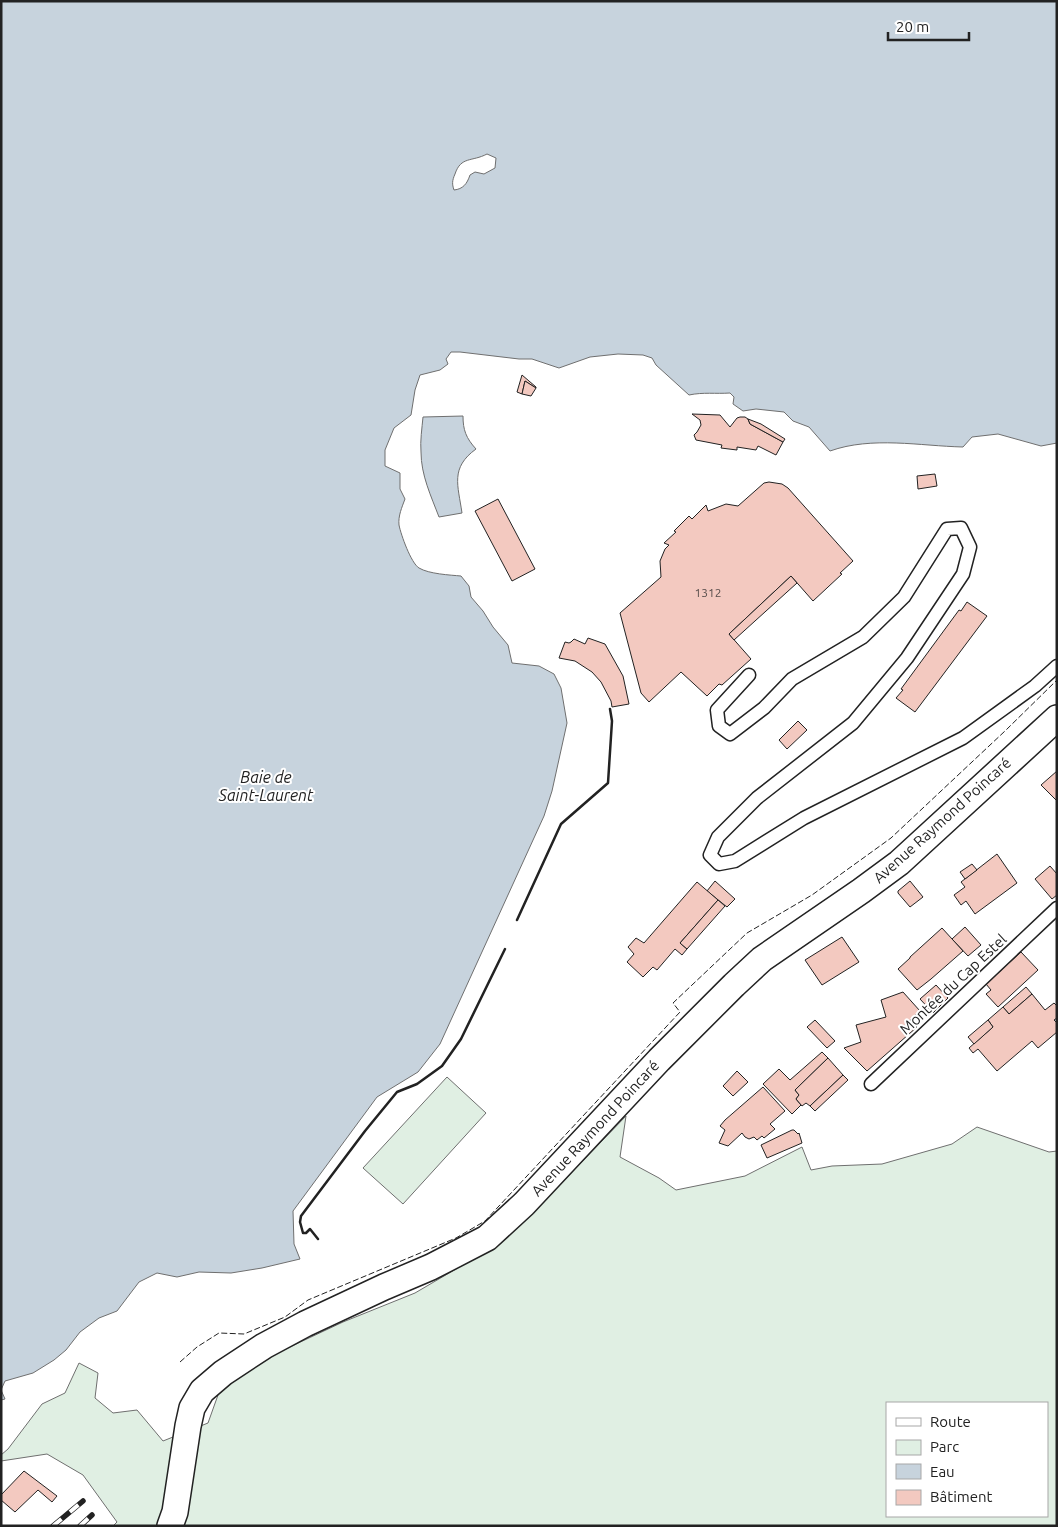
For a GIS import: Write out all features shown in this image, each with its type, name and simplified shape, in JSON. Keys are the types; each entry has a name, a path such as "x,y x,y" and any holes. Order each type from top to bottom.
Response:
{"street":[{"name":"Avenue Raymond Poincaré","path":"170,1526 175,1512 192,1408 202,1391 223,1372 264,1346 375,1291 431,1267 487,1238 524,1204 659,1060 734,985 762,960 899,863 1057,718"}],"lane":[{"path":"749,675 717,710 719,726 730,734 764,708 792,679 862,637 904,597 947,529 961,528 970,547 963,574 907,658 853,723 757,798 718,836 710,855 719,864 735,861 804,818 963,738 1035,686 1057,666"},
{"name":"Montée du Cap Estel","path":"871,1084 1057,908"}],"green space":[{"path":"447,1077 486,1113 403,1204 363,1168"},
{"path":"626,1116 620,1157 659,1178 676,1190 745,1176 802,1147 811,1170 832,1166 882,1164 952,1144 977,1127 1049,1152 1057,1151 1057,1526 113,1526 117,1522 83,1475 47,1454 1,1461 1,1455 8,1449 42,1404 65,1393 79,1363 98,1373 95,1398 113,1413 137,1410 163,1441 208,1423 218,1395 245,1368 343,1322 415,1293 473,1259 525,1221"}],"water":[{"name":"Baie de Saint-Laurent","path":"1,1 1057,1 1057,443 1041,446 998,434 972,437 963,447 879,443 846,446 830,451 809,427 793,421 784,412 756,409 743,411 733,404 734,397 730,393 689,395 656,365 652,358 643,355 618,354 590,357 559,368 532,359 451,352 446,359 448,364 440,370 420,375 415,390 411,415 394,428 385,450 385,466 400,473 400,489 405,499 399,518 400,530 410,555 419,568 434,573 461,576 469,586 471,597 508,645 512,663 539,666 554,674 561,688 567,723 552,791 544,816 440,1044 418,1072 377,1097 293,1211 294,1244 300,1259 231,1273 199,1272 177,1277 157,1273 139,1282 117,1311 99,1318 80,1332 66,1350 54,1360 33,1373 5,1381 1,1390","holes":["487,154 496,158 495,168 484,174 475,172 470,175 464,185 454,190 453,179 460,164"]},
{"path":"463,416 466,434 476,449 462,463 459,470 458,485 462,513 439,517 427,485 421,461 423,417"},
{"path":"1,1390 5,1399 1,1400"}],"building":[{"path":"522,375 536,388 525,381 522,394 517,392"},
{"path":"525,381 536,388 531,396 522,394"},
{"path":"692,414 720,415 730,427 737,418 745,417 750,424 783,442 776,455 758,446 756,450 737,447 737,450 721,448 722,445 696,440 694,435 701,425 700,420"},
{"path":"748,419 761,424 785,439 783,442 750,424"},
{"path":"935,474 937,486 918,489 917,476"},
{"path":"764,483 782,484 788,488 853,561 813,601 791,576 729,634 751,659 707,696 681,672 649,702 641,693 620,613 661,577 660,561 665,549 669,545 664,543 689,516 692,519 706,505 708,511 726,504 738,506"},
{"path":"498,499 535,569 512,581 475,511"},
{"path":"791,576 797,583 734,640 729,634"},
{"path":"967,602 987,616 915,712 896,698 959,610 961,611"},
{"path":"588,638 605,644 623,676 629,704 612,707 611,701 601,682 592,672 575,661 559,658 565,642 569,643 574,639 585,644"},
{"path":"798,721 807,730 787,749 779,740"},
{"path":"1057,771 1057,801 1041,785"},
{"path":"997,854 1017,883 975,914 966,901 961,905 954,895 965,887 961,882"},
{"path":"972,864 977,870 965,879 960,872"},
{"path":"1050,866 1057,874 1057,895 1052,899 1035,879"},
{"path":"715,881 735,899 727,907 707,891"},
{"path":"910,881 923,897 910,907 898,891"},
{"path":"697,882 718,900 680,943 687,949 682,955 675,949 657,970 653,967 643,977 627,962 634,954 628,947 636,938 644,943"},
{"path":"718,900 725,906 687,949 680,943"},
{"path":"965,927 981,945 968,956 952,939"},
{"path":"942,928 963,951 917,990 898,969"},
{"path":"842,937 859,962 822,985 805,960"},
{"path":"1021,952 1038,970 998,1007 986,994 991,990 986,984"},
{"path":"936,985 948,998 933,1013 920,999"},
{"path":"1026,987 1032,994 1009,1014 1003,1007"},
{"path":"903,992 920,1011 910,1020 917,1027 867,1071 844,1048 861,1042 856,1025 886,1017 881,1000"},
{"path":"1032,994 1045,1010 1054,1003 1057,1006 1057,1018 1054,1020 1057,1023 1057,1032 1038,1048 1032,1041 997,1071 978,1049 973,1053 969,1048 993,1027 988,1020 1003,1007 1009,1014"},
{"path":"815,1020 835,1041 827,1048 807,1027"},
{"path":"988,1020 993,1027 974,1044 968,1037"},
{"path":"822,1052 828,1058 795,1090 799,1095 796,1099 801,1105 792,1114 763,1084 779,1069 790,1080"},
{"path":"828,1058 843,1075 810,1106 806,1103 802,1106 796,1099 799,1095 795,1090"},
{"path":"737,1071 748,1082 733,1096 723,1086"},
{"path":"843,1075 848,1080 815,1111 810,1106"},
{"path":"763,1087 785,1111 770,1124 775,1129 764,1138 762,1136 757,1140 754,1137 749,1139 742,1133 728,1146 719,1143 725,1130 720,1126"},
{"path":"792,1130 799,1133 802,1143 767,1158 761,1145"},
{"path":"24,1471 57,1496 52,1502 38,1490 15,1512 1,1500 1,1495"}],"railway":[{"path":"53,1526 83,1501"},
{"path":"80,1526 92,1515"}],"fence":[{"path":"180,1362 197,1347 219,1333 244,1334 285,1317 308,1300 456,1238 485,1221 680,1012 673,1003 747,933 812,895 891,838 1057,680"}],"wall":[{"path":"517,920 561,824 608,783 612,721 610,709"},
{"path":"318,1239 310,1229 303,1233 300,1222 301,1216 397,1092 417,1084 442,1066 461,1039 505,949"}]}
